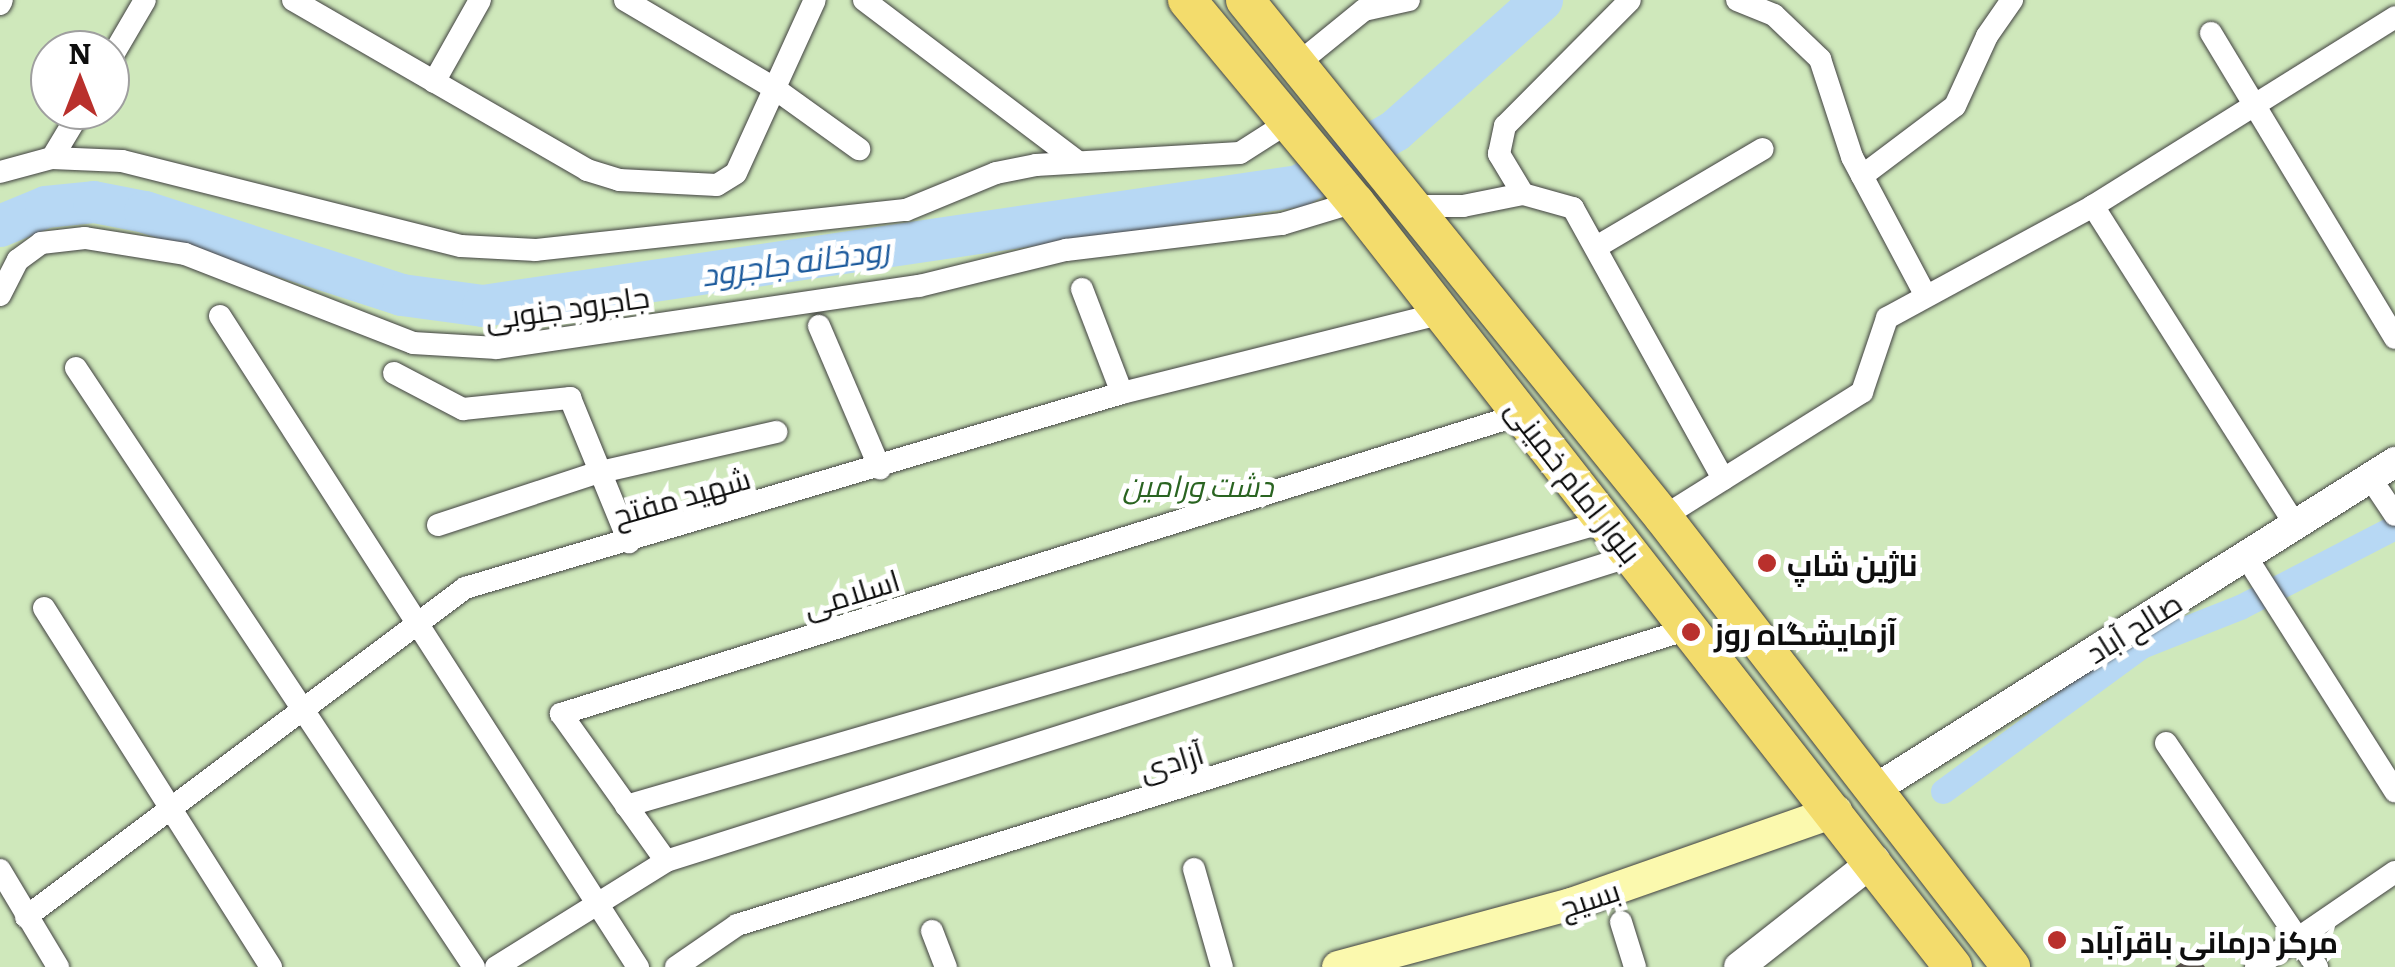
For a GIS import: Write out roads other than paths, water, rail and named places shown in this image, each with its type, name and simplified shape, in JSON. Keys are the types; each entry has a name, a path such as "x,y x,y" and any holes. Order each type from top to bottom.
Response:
{"main road":[{"name":"بلوار امام خمینی","path":"1187,0 1290,121 1443,313 1836,811 1953,967"},
{"name":"بلوار امام خمینی","path":"1245,0 1406,206 1662,517 2011,967"},
{"name":"بسیج","path":"1338,967 1570,904 1836,811"}],"street":[{"path":"128,30 146,0"},
{"path":"293,0 604,178 726,183 815,0"},
{"path":"434,82 480,0"},
{"path":"625,0 774,88 858,149"},
{"path":"864,0 1078,162"},
{"path":"1295,66 1364,10 1409,0"},
{"path":"1524,194 1500,154 1505,126 1630,0"},
{"path":"1737,0 1774,15 1820,59 1862,176 1926,296"},
{"path":"1862,176 1955,106 1987,36 2012,0"},
{"path":"1662,517 1862,392 1887,318 2093,206 2395,16"},
{"path":"2211,33 2395,338"},
{"path":"0,172 52,158 122,160 461,246 536,250 906,210 996,173 1078,162 1240,153 1290,121"},
{"path":"52,158 69,130"},
{"path":"1598,246 1763,148"},
{"path":"1406,206 1488,202 1524,194 1573,208 1598,246 1723,480"},
{"path":"2093,206 2295,524"},
{"name":"جاجرود جنوبی","path":"0,295 18,260 41,243 85,238 185,254 413,342 497,348 918,286 1066,250 1362,211"},
{"path":"1082,289 1122,393"},
{"name":"شهید مفتح","path":"26,917 422,625 466,588 1122,393 1443,313"},
{"path":"220,316 422,625 638,967"},
{"path":"820,326 880,468"},
{"path":"76,368 300,712 474,967"},
{"path":"394,373 463,408 570,398 596,473 629,542"},
{"name":"اسلامی","path":"666,861 561,714 1522,414"},
{"path":"438,525 596,473 776,432"},
{"path":"2383,470 2395,515"},
{"name":"صالح آباد","path":"1872,791 2383,470"},
{"path":"626,806 1607,521"},
{"path":"496,967 596,900 666,861 1634,555"},
{"path":"2245,555 2395,791"},
{"path":"44,608 271,967"},
{"name":"آزادی","path":"676,967 737,925 1692,628"},
{"path":"2166,743 2316,967"},
{"path":"1739,967 1874,860"},
{"path":"1194,869 1222,967"},
{"path":"0,870 58,967"},
{"path":"2256,967 2395,872"},
{"path":"1621,922 1636,967"},
{"path":"932,931 946,967"}],"waterway":[{"name":"رودخانه جاجرود","path":"0,226 46,207 94,202 145,212 402,295 483,306 1299,186 1395,131 1542,0"},
{"path":"1943,791 2141,646 2240,607 2395,527"}],"place":[{"name":"ناژین شاپ","path":"1767,563"},
{"name":"آزمایشگاه روز","path":"1691,632"},
{"name":"مرکز درمانی باقرآباد","path":"2057,940"}],"park label":[{"name":"دشت ورامین","path":"1198,484"}]}
